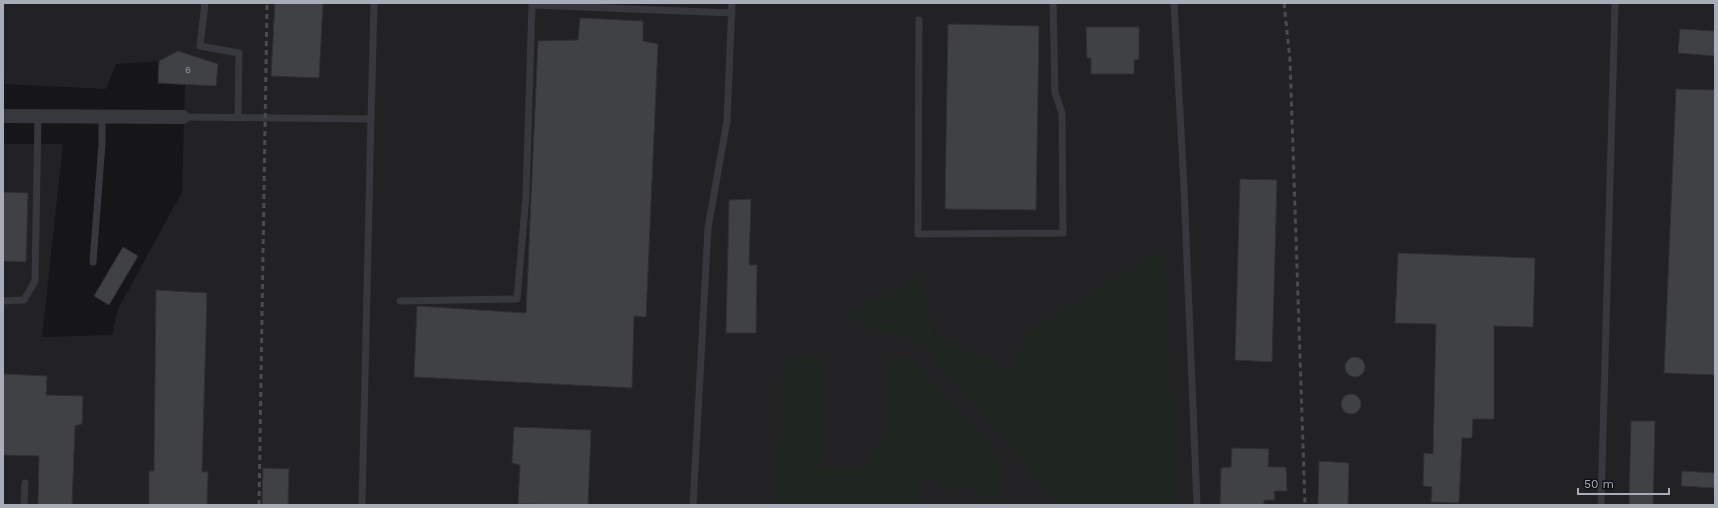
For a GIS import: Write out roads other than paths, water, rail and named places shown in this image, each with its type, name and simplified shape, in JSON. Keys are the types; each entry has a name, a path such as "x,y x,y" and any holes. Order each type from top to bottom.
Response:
{"street":[{"path":"3,116 183,117"}],"lane":[{"path":"204,3 200,46 240,53 238,118"},
{"path":"362,505 374,3"},
{"path":"693,505 708,228 727,121 732,3"},
{"path":"919,20 918,234 1063,233 1062,113 1055,93 1053,3"},
{"path":"1174,3 1184,187 1198,505"},
{"path":"1601,505 1615,3"},
{"path":"400,301 518,299 526,196 532,4 732,13"},
{"path":"3,301 24,300 35,281 38,116"},
{"path":"93,262 102,144 102,117"},
{"path":"183,117 371,119"},
{"path":"24,483 24,505"}],"railway":[{"path":"259,505 267,3"},
{"path":"1284,3 1290,60 1305,505"}]}
